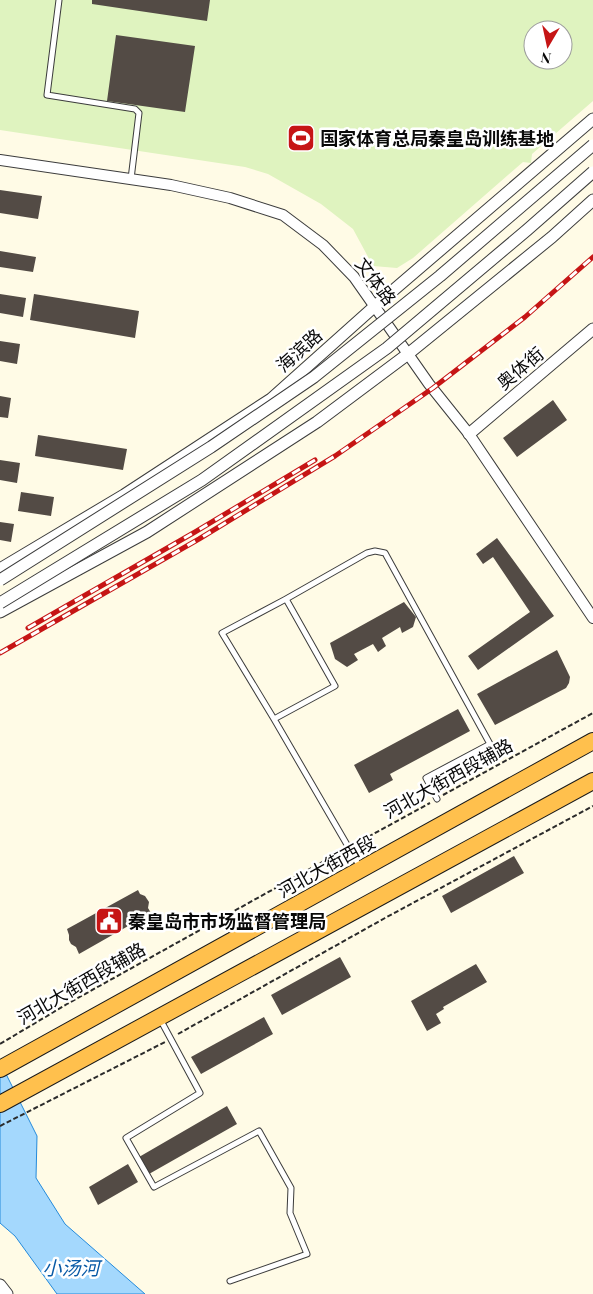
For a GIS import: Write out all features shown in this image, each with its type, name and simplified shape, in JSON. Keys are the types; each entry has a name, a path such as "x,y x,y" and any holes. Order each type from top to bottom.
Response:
{"highway":[{"name":"河北大街西段","path":"0,1070 593,741"},
{"path":"0,1104 593,781"}],"street":[{"name":"海滨路","path":"0,569 124,495 272,399 375,306 593,119"},
{"name":"海滨路","path":"0,580 211,448 314,377 440,276 593,145"},
{"name":"文体路","path":"0,160 172,185 230,198 283,216 324,245 354,276 429,384 469,434 593,618"},
{"path":"0,603 202,480 387,348 593,172"},
{"path":"0,612 147,532 317,422 408,354 552,237 593,200"},
{"name":"奥体街","path":"469,434 593,329"},
{"path":"0,1284 7,1294"}],"lane":[{"path":"59,0 47,94 135,109 139,113 131,179"},
{"path":"361,870 274,718 222,633 367,553 374,551 386,552 490,744 426,778 437,799"},
{"path":"274,718 335,686 286,599"},
{"path":"159,1018 200,1093 126,1138 154,1187 259,1131 291,1188 290,1213 307,1254 230,1281"}],"path":[{"name":"河北大街西段辅路","path":"1,1043 67,1004 593,712"},
{"path":"0,1126 171,1038 385,918 593,806"}],"green space":[{"name":"国家体育总局秦皇岛训练基地","path":"0,0 593,0 593,101 532,154 531,163 523,162 413,258 397,268 373,266 353,229 321,204 268,174 245,167 0,130"}],"water":[{"name":"小汤河","path":"0,1062 37,1136 36,1178 65,1224 145,1294 57,1294 15,1236 0,1223"}],"building":[{"path":"92,0 210,0 207,21 92,4"},
{"path":"116,35 195,46 185,112 107,101"},
{"path":"0,190 42,196 38,219 0,213"},
{"path":"0,251 36,257 33,272 0,267"},
{"path":"0,294 26,298 23,317 0,313"},
{"path":"34,294 139,311 135,338 30,320"},
{"path":"0,341 20,344 17,364 0,361"},
{"path":"0,396 11,398 8,418 0,417"},
{"path":"553,400 567,420 517,457 503,438"},
{"path":"38,435 127,449 123,470 35,456"},
{"path":"0,460 20,463 17,483 0,480"},
{"path":"21,492 54,497 51,516 18,511"},
{"path":"0,522 14,524 11,542 0,540"},
{"path":"497,538 554,616 478,670 468,656 530,612 493,557 483,564 476,554"},
{"path":"404,602 416,617 413,627 402,633 400,627 382,638 386,646 378,652 373,644 354,654 358,660 347,667 335,659 330,643"},
{"path":"557,650 570,677 566,688 495,725 477,694"},
{"path":"458,709 470,731 390,774 393,780 369,793 354,765"},
{"path":"514,856 524,873 451,913 442,896"},
{"name":"秦皇岛市市场监督管理局","path":"138,890 149,902 148,908 151,913 79,954 76,947 69,940 67,929"},
{"path":"340,957 351,977 282,1015 271,995"},
{"path":"476,964 487,982 443,1007 444,1009 436,1014 441,1023 427,1031 411,1001"},
{"path":"264,1017 273,1034 201,1074 191,1057"},
{"path":"227,1106 237,1124 149,1174 139,1157"},
{"path":"128,1164 138,1182 98,1205 89,1187"}],"railway":[{"path":"0,653 199,539 335,456 433,388 525,317 593,257"},
{"path":"28,628 195,532 315,460"}],"place":[{"name":"国家体育总局秦皇岛训练基地","path":"301,138"},
{"name":"秦皇岛市市场监督管理局","path":"109,921"}]}
